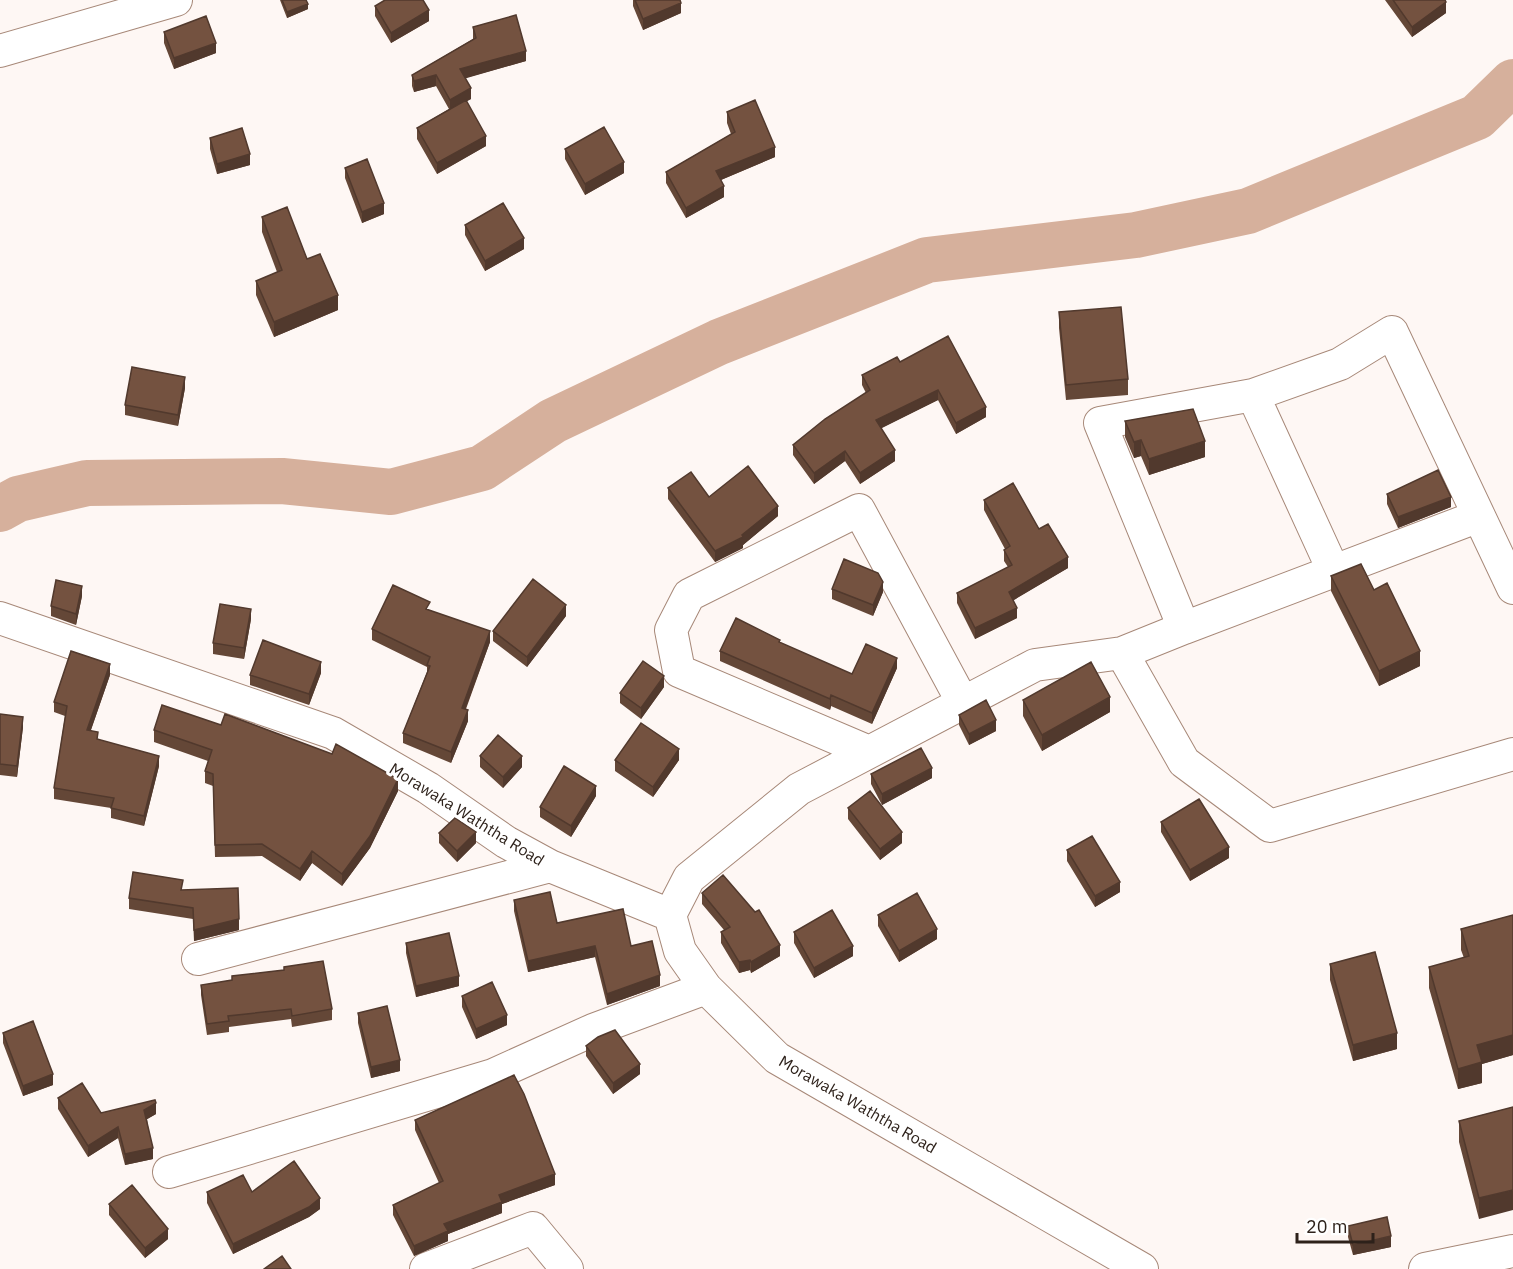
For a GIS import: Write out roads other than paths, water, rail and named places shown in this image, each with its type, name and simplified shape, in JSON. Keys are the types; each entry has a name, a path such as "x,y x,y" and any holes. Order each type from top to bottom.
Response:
{"street":[{"path":"0,51 176,0"},
{"path":"1184,628 1100,423 1253,396 1340,364 1392,332 1513,588"},
{"path":"1253,396 1334,572"},
{"path":"869,752 679,671 671,630 689,595 859,510 963,703"},
{"path":"670,915 689,878 799,789 1035,665 1122,653 1479,516"},
{"name":"Morawaka Waththa Road","path":"0,618 333,733 429,788 506,842 550,866 670,915 681,951 706,988 777,1058 1142,1269"},
{"path":"1122,653 1184,762 1270,826 1513,754"},
{"path":"198,959 550,866"},
{"path":"169,1172 493,1075 593,1030 706,988"},
{"path":"426,1269 533,1228 567,1269"},
{"path":"1425,1269 1513,1251"}],"waterway":[{"path":"0,509 18,499 87,483 282,481 391,492 482,468 553,421 719,342 927,260 1136,235 1248,211 1477,117 1513,82"}]}
